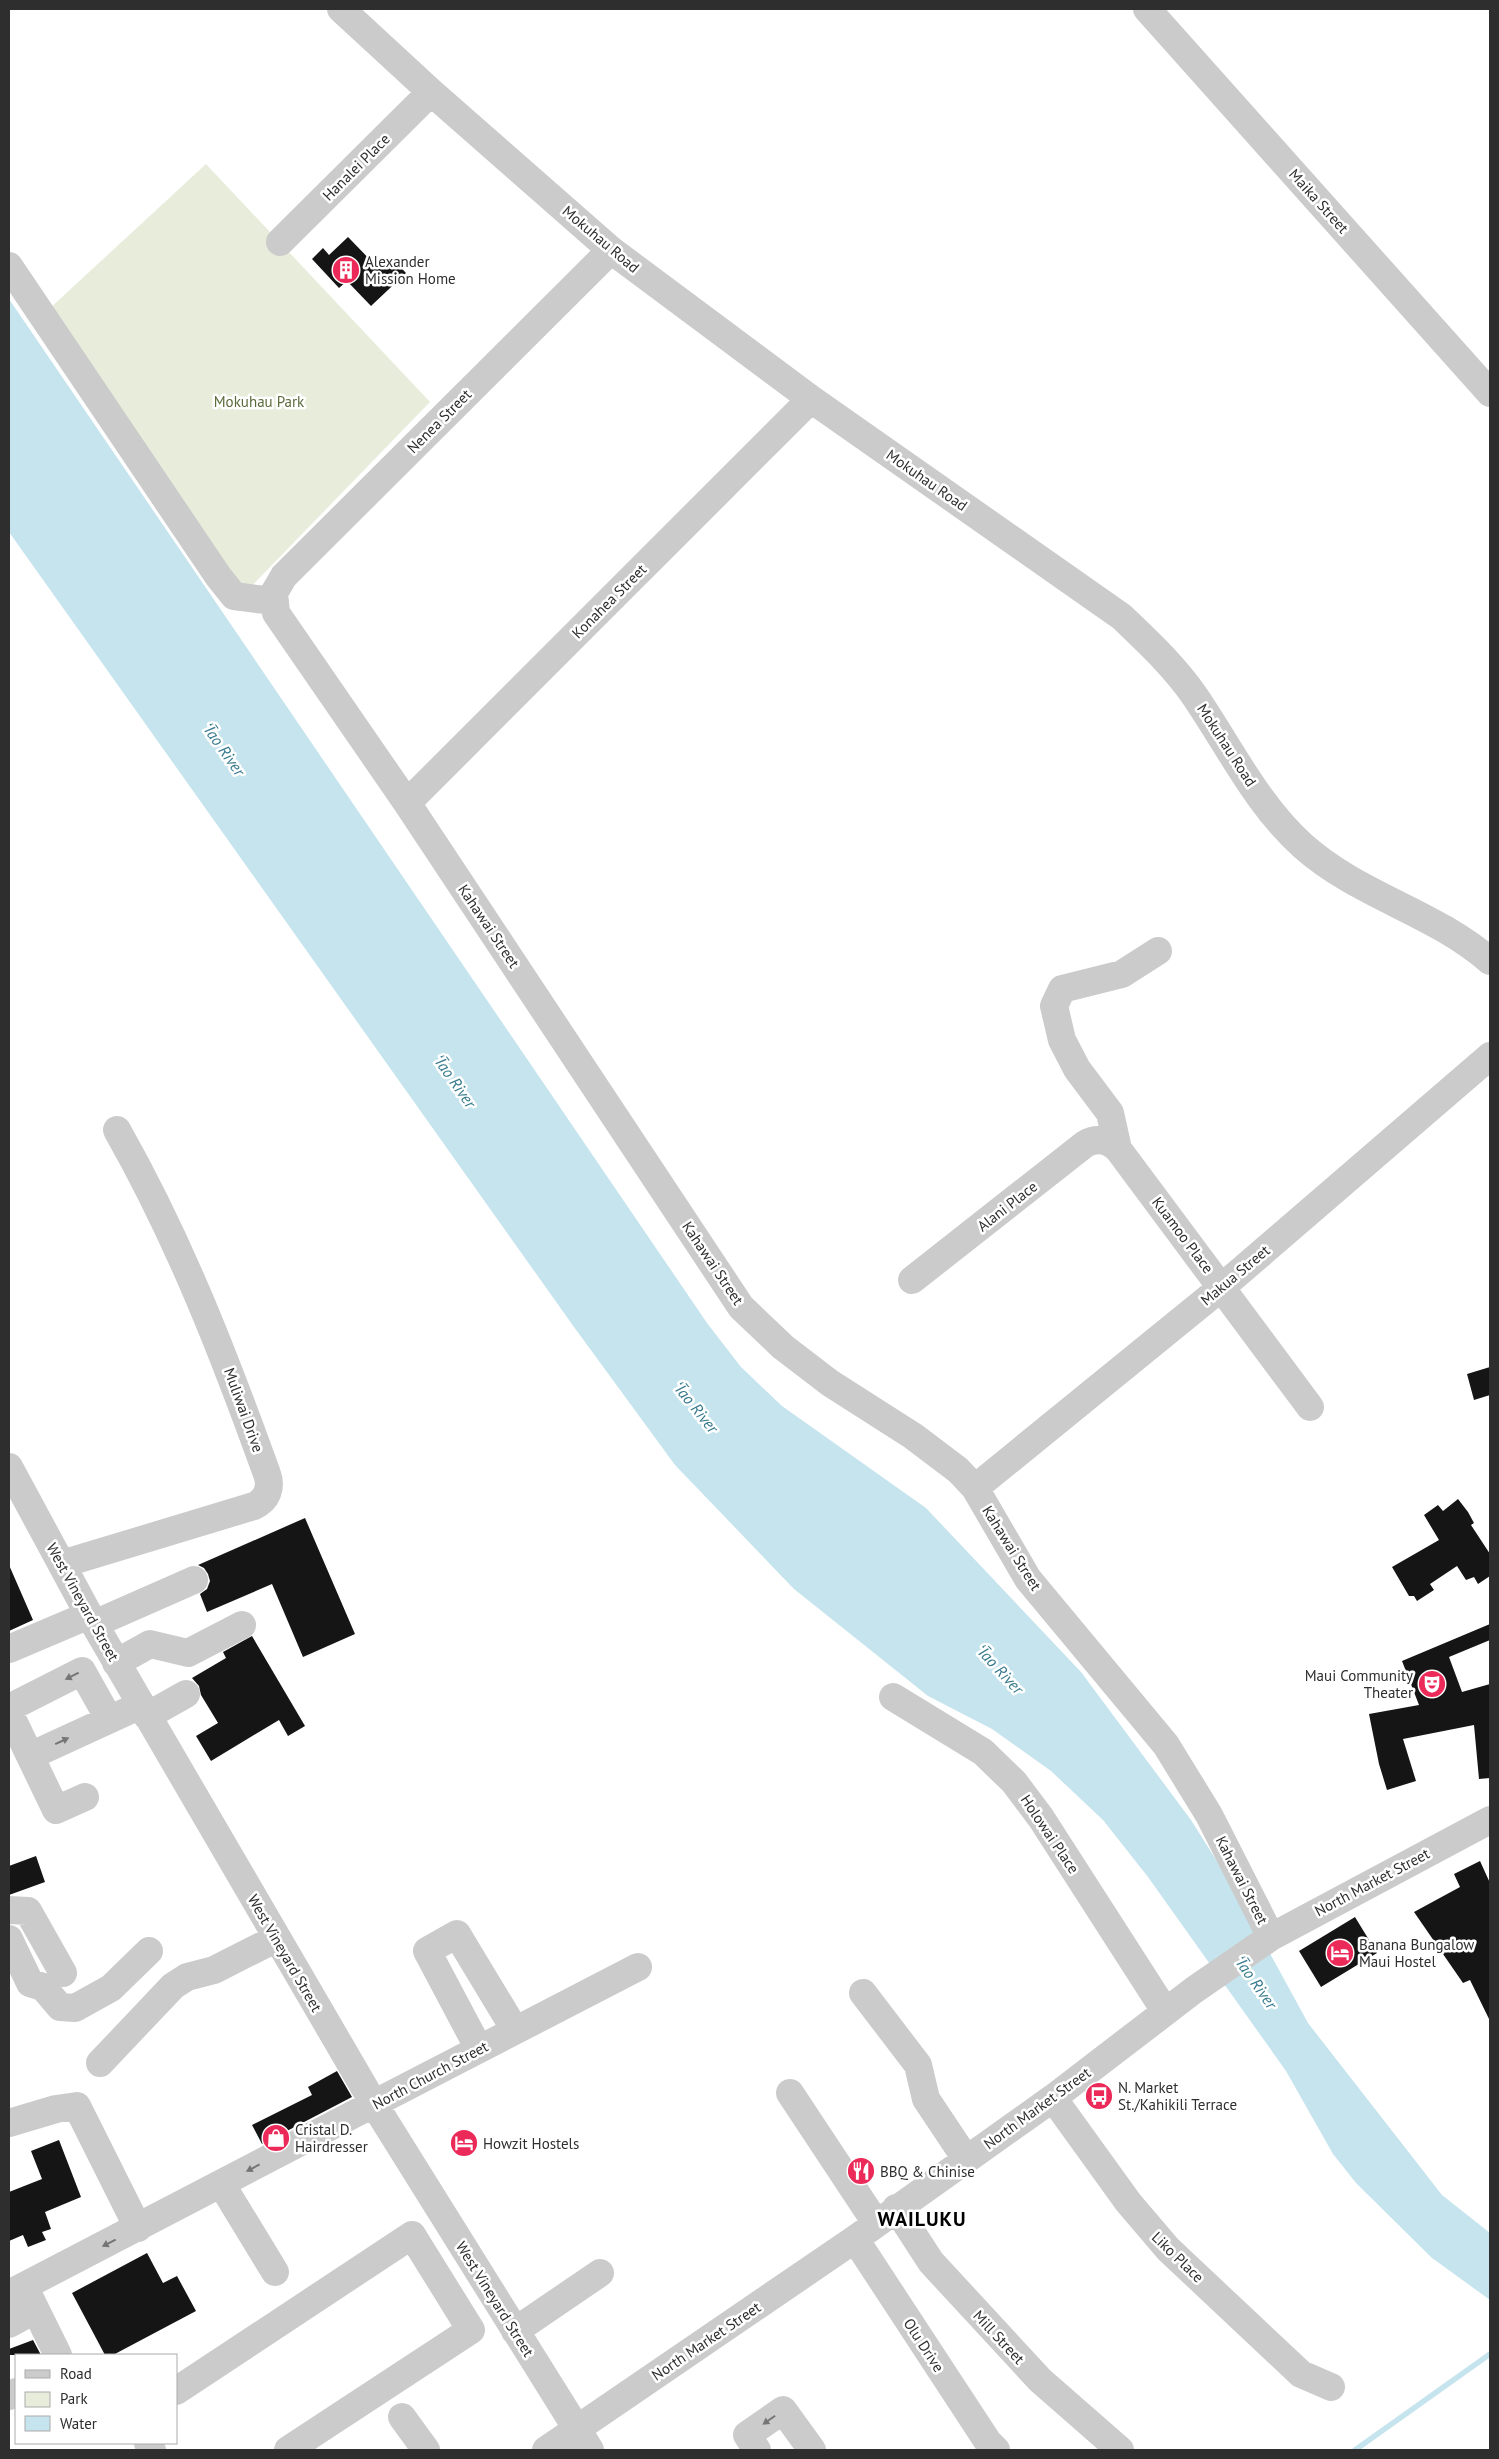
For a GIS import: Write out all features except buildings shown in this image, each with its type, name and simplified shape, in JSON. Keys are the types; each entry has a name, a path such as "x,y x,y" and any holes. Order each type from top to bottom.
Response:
{"street":[{"name":"Mokuhau Road","path":"341,9 431,92 611,250 811,399 1122,617 1160,653 1193,694 1263,801 1302,846 1350,882 1453,934 1490,961"},
{"name":"Maika Street","path":"1147,9 1490,393"},
{"name":"Hanalei Place","path":"280,242 431,92"},
{"name":"Nenea Street","path":"273,599 277,585 284,576 611,250"},
{"path":"9,266 218,576 234,596 273,599"},
{"name":"Konahea Street","path":"407,803 811,399"},
{"name":"Kahawai Street","path":"273,599 280,620 407,803 741,1307 783,1347 830,1383 914,1436 958,1470 975,1488 1028,1579 1166,1745 1210,1816 1272,1937"},
{"path":"1111,1145 1110,1113 1077,1070 1066,1047 1054,1006 1062,989 1122,974 1158,951"},
{"name":"Makua Street","path":"975,1488 1222,1287 1490,1056"},
{"name":"Muliwai Drive","path":"62,1564 254,1506 265,1497 269,1486 268,1474 229,1368 184,1258 152,1191 117,1130"},
{"name":"Alani Place","path":"912,1280 1085,1144 1096,1140 1111,1145"},
{"name":"Kuamoo Place","path":"1111,1145 1222,1287 1310,1407"},
{"name":"West Vineyard Street","path":"13,1484 62,1564 91,1620 374,2104 584,2440"},
{"path":"9,1649 194,1580"},
{"path":"116,1663 150,1644 188,1653 242,1625"},
{"path":"85,1797 56,1810 9,1710 82,1671 110,1719"},
{"path":"30,1756 110,1719 144,1710 186,1694"},
{"name":"Holowai Place","path":"893,1697 983,1752 1014,1782 1041,1818 1165,2011"},
{"name":"North Market Street","path":"546,2450 584,2440 876,2224 1053,2098 1165,2011 1272,1937 1490,1820"},
{"path":"9,1910 28,1911 63,1973"},
{"path":"479,2049 427,1951 456,1934 515,2030"},
{"path":"100,2063 174,1986 188,1977 214,1970 277,1938"},
{"path":"9,1939 30,1983 43,1987 60,2007 76,2008 111,1988 150,1951"},
{"name":"North Church Street","path":"9,2324 23,2297 138,2228 638,1967"},
{"path":"863,1993 918,2065 926,2100 966,2159"},
{"path":"790,2093 876,2224"},
{"name":"Liko Place","path":"1053,2098 1138,2214 1168,2249 1301,2374 1331,2387"},
{"path":"9,2123 56,2109 77,2106 138,2228"},
{"path":"222,2184 275,2272"},
{"name":"Olu Drive","path":"876,2224 986,2448"},
{"name":"Mill Street","path":"876,2224 930,2262 1033,2373 1120,2450"},
{"path":"178,2390 412,2235 472,2330 288,2450"},
{"path":"442,2283 472,2262"},
{"path":"515,2331 600,2273"},
{"path":"23,2297 57,2354"},
{"path":"757,2450 747,2435 783,2410 812,2450"},
{"path":"402,2416 426,2450"}],"green space":[{"name":"Mokuhau Park","path":"206,164 430,402 242,596 48,310"}],"water":[{"name":"ʻĪao River","path":"9,299 707,1323 741,1367 782,1406 926,1508 1081,1672 1191,1820 1237,1893 1308,2023 1442,2195 1490,2233 1490,2300 1432,2258 1356,2183 1333,2154 1286,2071 1148,1877 1103,1820 1051,1771 992,1729 928,1696 794,1589 675,1465 574,1327 9,532"}],"waterway":[{"path":"1355,2450 1490,2354"}],"place":[{"name":"Alexander Mission Home","path":"346,270"},
{"name":"Maui Community Theater","path":"1432,1684"},
{"name":"Banana Bungalow Maui Hostel","path":"1340,1953"},
{"name":"N. Market St./Kahikili Terrace","path":"1099,2096"},
{"name":"Cristal D. Hairdresser","path":"276,2138"},
{"name":"Howzit Hostels","path":"464,2143"},
{"name":"BBQ & Chinise","path":"861,2171"}],"district":[{"name":"WAILUKU","path":"922,2219"}]}
